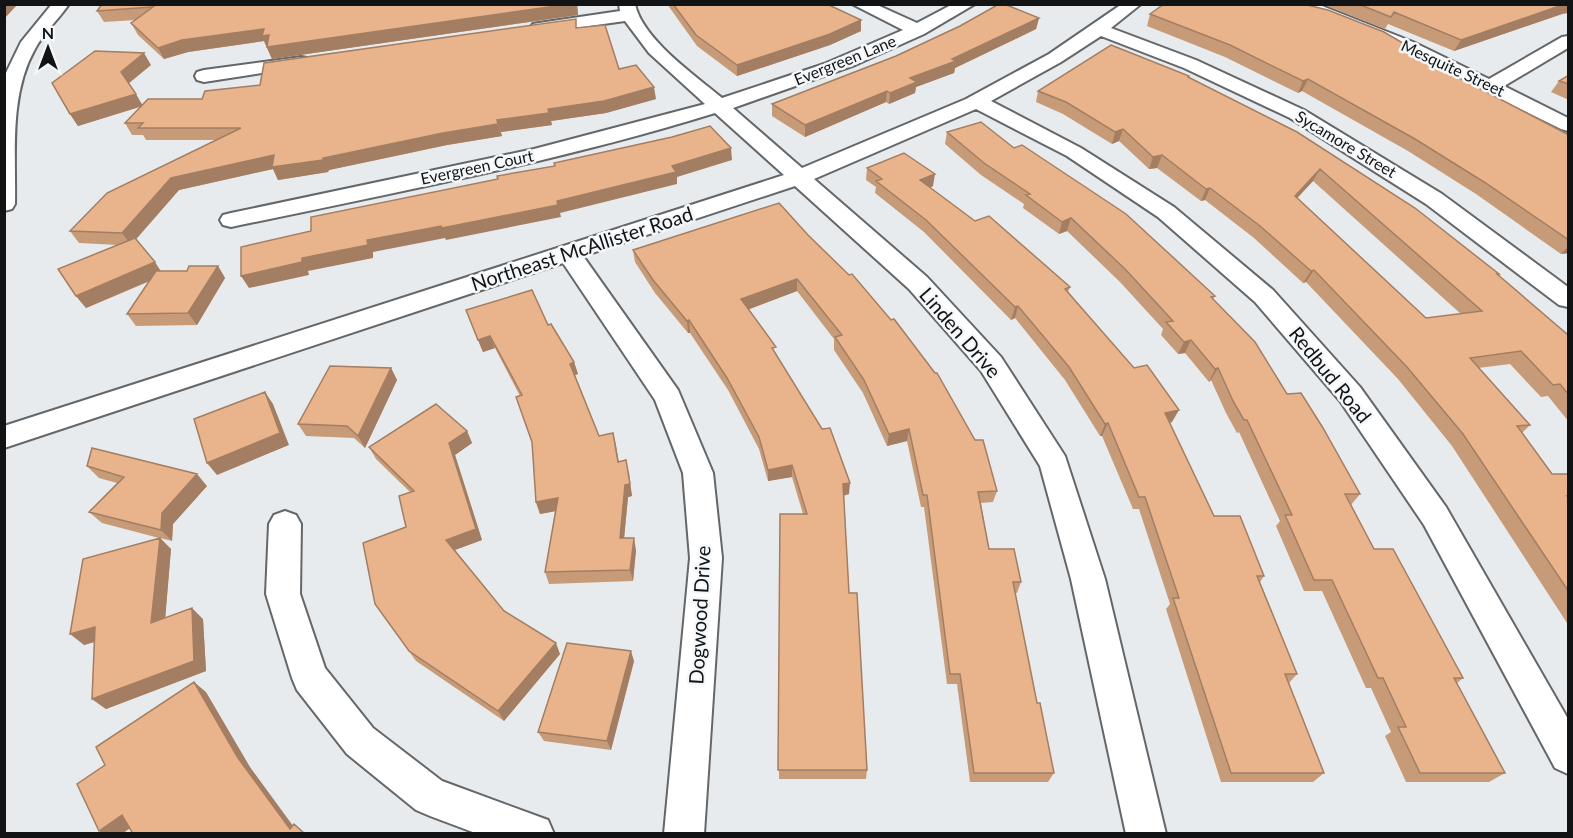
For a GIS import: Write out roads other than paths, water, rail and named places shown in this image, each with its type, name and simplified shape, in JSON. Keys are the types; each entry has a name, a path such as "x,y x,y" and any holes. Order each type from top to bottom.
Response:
{"street":[{"path":"4,204 8,102 13,81 21,57 36,34 61,4"},
{"path":"860,4 918,30"},
{"name":"Evergreen Lane","path":"720,107 833,68 918,30 967,4"},
{"name":"Northeast McAllister Road","path":"4,437 800,177 978,102 1044,67 1100,30 1133,4"},
{"name":"Mesquite Street","path":"1301,4 1407,45 1569,125"},
{"path":"523,30 628,10"},
{"name":"Linden Drive","path":"628,10 655,49 918,284 991,364 1054,464 1088,579 1146,834"},
{"name":"Sycamore Street","path":"1100,30 1190,64 1297,114 1434,199 1569,299"},
{"path":"1491,86 1569,41"},
{"path":"204,76 322,59"},
{"name":"Redbud Road","path":"978,102 1074,152 1166,212 1264,296 1350,394 1435,516 1569,755"},
{"name":"Evergreen Court","path":"231,219 583,145 720,107"},
{"name":"Dogwood Drive","path":"568,254 668,398 698,473 706,558 684,834"},
{"path":"285,524 283,594 310,678 360,741 430,796 534,834"}]}
